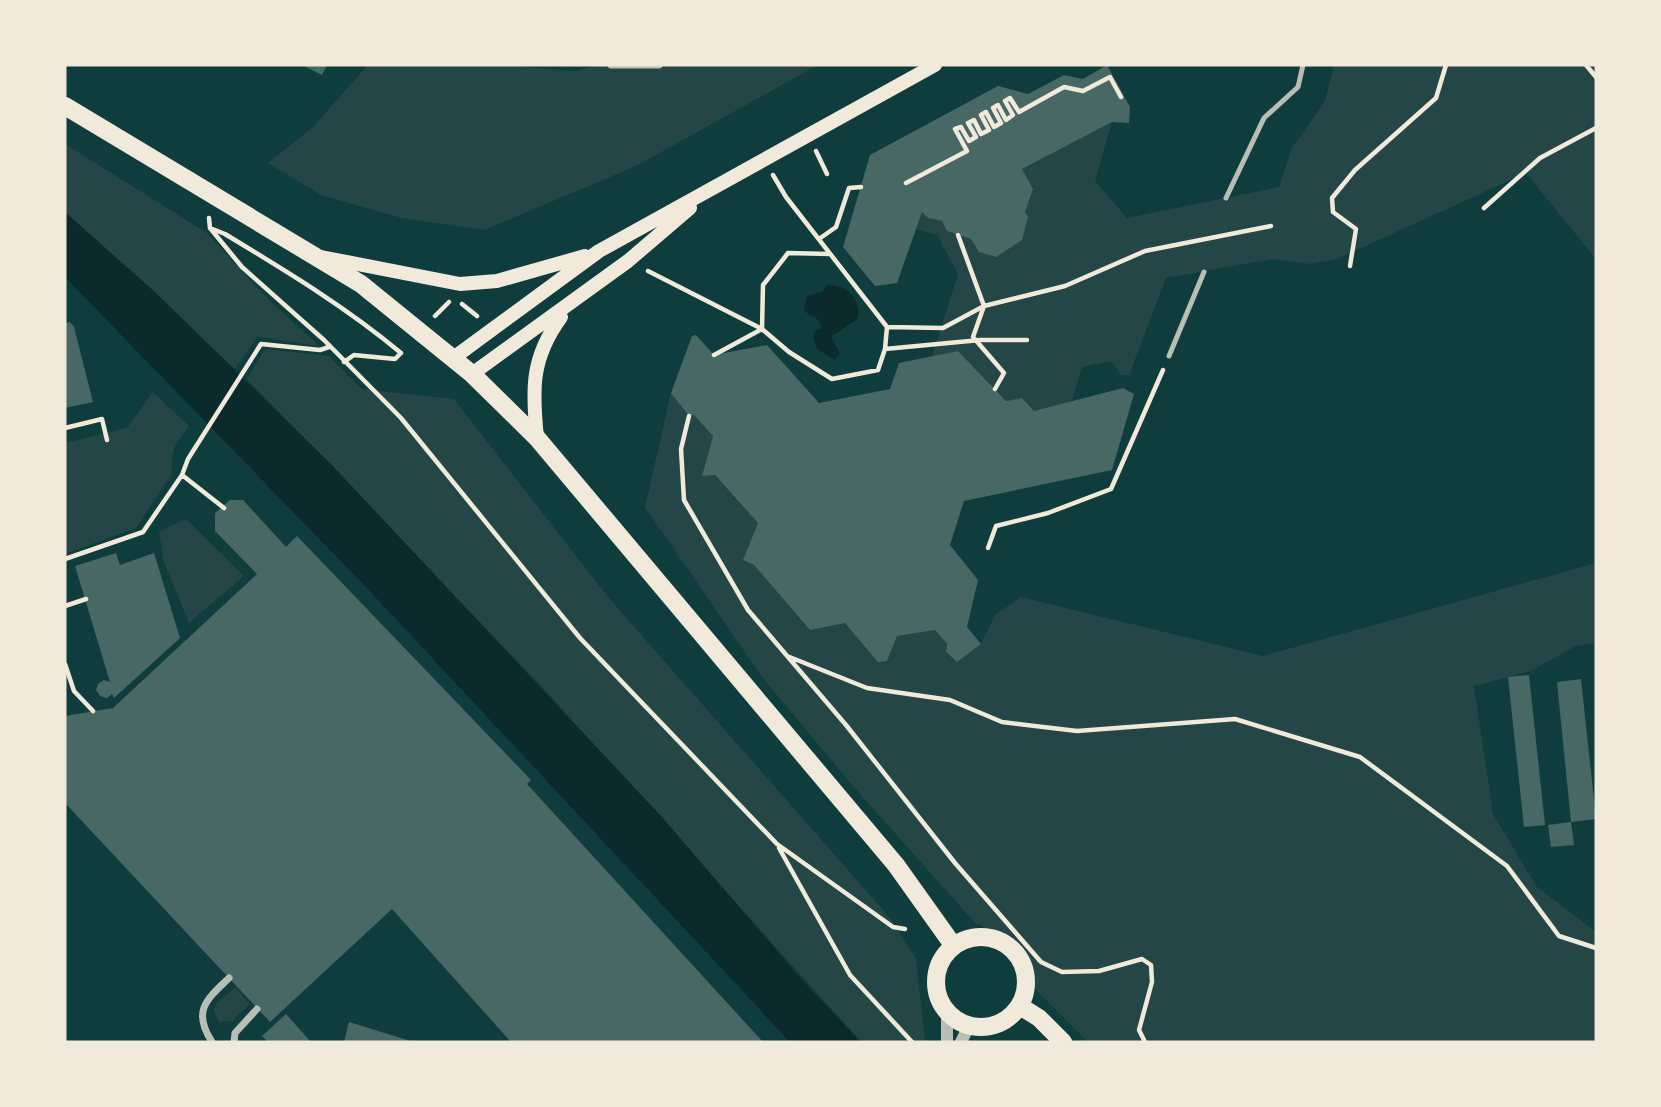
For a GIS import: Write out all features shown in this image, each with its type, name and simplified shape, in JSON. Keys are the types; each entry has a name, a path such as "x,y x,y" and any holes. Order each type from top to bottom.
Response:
{"main road":[{"path":"452,359 599,251 935,65"},
{"path":"65,106 361,284 472,374 537,438 896,865 953,946"},
{"path":"472,374 628,261 715,187"},
{"path":"318,256 460,284 497,281 599,251"},
{"path":"537,438 533,399 535,368 548,335 570,304"},
{"path":"979,936 995,939 1016,953 1023,966 1026,982 1020,1006 998,1024 969,1026 947,1012 938,997 935,981 938,967 953,946 979,936"},
{"path":"1020,1006 1040,1018 1063,1042"}],"street":[{"path":"611,65 659,65"},
{"path":"212,1042 204,1029 201,1014 207,1000 229,978"},
{"path":"234,1042 235,1033 257,1009"},
{"path":"947,1012 947,1042"},
{"path":"961,1042 969,1026"}],"lane":[{"path":"1226,198 1264,118 1297,87 1303,65"},
{"path":"1169,356 1204,272"}],"path":[{"path":"1350,266 1356,229 1333,212 1332,198 1356,170 1436,98 1446,65"},
{"path":"1586,65 1596,77"},
{"path":"906,183 967,151 955,129 961,127 969,141 976,137 968,123 974,120 981,134 989,130 981,114 986,112 994,127 1001,123 993,108 998,105 1006,120 1013,115 1005,101 1010,98 1018,111 1064,87 1083,91 1110,77 1121,97"},
{"path":"1484,208 1540,158 1596,128"},
{"path":"628,261 762,329 789,352 832,379 878,370 885,349 887,327 786,197 764,160"},
{"path":"819,239 836,227 849,188 860,187"},
{"path":"887,327 943,328 984,306 1065,286 1145,251 1272,226"},
{"path":"401,354 361,319 225,234 209,228 242,267 329,346 401,418 580,638 777,844 893,928 905,929"},
{"path":"958,235 984,306 973,337 1004,373 995,389"},
{"path":"762,329 763,285 788,253 830,254"},
{"path":"420,333 453,297 460,284"},
{"path":"714,355 762,329"},
{"path":"885,349 980,340 1027,340"},
{"path":"65,559 142,532 182,475 261,344 320,350 329,346"},
{"path":"344,362 354,355 395,359"},
{"path":"988,548 996,526 1048,513 1111,489 1169,356"},
{"path":"689,416 681,449 684,500 748,610 955,863 1041,962 1062,972 1099,971 1142,959 1151,965 1152,982 1139,1030 1145,1042"},
{"path":"65,428 102,419 107,440"},
{"path":"182,475 224,508"},
{"path":"65,606 86,599"},
{"path":"787,656 867,688 950,700 1002,722 1077,731 1235,719 1360,757 1507,866 1559,936 1596,948"},
{"path":"65,664 74,691 93,711"},
{"path":"777,844 850,975 912,1042"}],"shaded area":[{"path":"368,65 500,65 575,71 598,65 818,65 636,166 484,230 402,218 321,195 268,163 313,127"},
{"path":"1334,65 1596,65 1596,259 1526,173 1337,259 1309,264 1272,259 1166,278 1129,375 1121,375 1111,361 1082,367 1071,404 1034,411 1022,398 1006,401 958,351 932,357 958,274 937,235 916,229 922,212 928,218 942,221 947,231 971,239 979,252 996,256 1025,212 1033,189 1022,169 1112,122 1095,181 1127,218 1279,187 1292,148 1325,101"},
{"path":"65,144 207,233 269,300 319,346 257,337 235,369 65,212"},
{"path":"65,212 156,293 330,463 661,816 802,980 861,1042 790,1042 367,588 65,277"},
{"path":"827,285 839,286 848,292 855,300 859,312 857,319 831,337 840,353 835,360 817,349 813,336 816,330 822,328 821,324 804,311 807,296 822,292"},
{"path":"265,349 329,356 361,389 454,399 608,597 891,919 916,959 925,1042 861,1042 543,688 247,379"},
{"path":"153,392 189,426 174,449 171,475 136,528 65,554 65,443 127,428"},
{"path":"671,393 689,415 694,415 713,436 702,476 715,475 758,523 744,560 754,565 810,630 845,623 887,661 897,636 935,630 947,644 946,652 957,662 981,644 995,615 1021,597 1263,656 1596,563 1596,643 1576,646 1531,671 1474,686 1493,814 1536,886 1596,932 1596,1042 1088,1042 1027,981 981,925 976,924 852,785 762,677 645,507"},
{"path":"186,519 244,576 189,623 164,562 159,532"},
{"path":"235,987 250,1004 232,1021 219,1022 214,1011 216,1004"}],"building":[{"path":"302,65 327,65 322,75"},
{"path":"1107,65 1130,107 1129,123 1112,122 1022,169 1033,189 1025,212 1028,217 1022,240 996,257 979,252 971,239 947,231 942,221 928,218 922,212 897,283 875,286 843,247 870,155 998,86 1028,94 1064,75 1083,79"},
{"path":"70,322 74,327 93,402 65,408 65,323"},
{"path":"696,335 714,355 767,345 819,403 890,389 899,363 958,351 1006,401 1022,398 1034,411 1123,388 1134,394 1112,470 964,501 950,545 978,580 967,627 981,644 957,662 946,652 947,644 935,630 897,636 887,661 878,662 845,623 810,630 754,565 743,560 758,523 715,475 702,476 713,436 694,415 689,416 671,393 692,336"},
{"path":"230,500 243,500 286,547 297,536 531,780 527,784 763,1042 511,1042 392,909 270,1022 65,803 65,716 113,708 257,574 215,531 215,513"},
{"path":"116,553 120,565 154,553 180,638 114,698 112,694 107,698 100,696 96,690 98,684 104,680 110,682 75,566"},
{"path":"1529,675 1545,825 1524,827 1508,677"},
{"path":"1581,679 1596,819 1571,822 1557,682"},
{"path":"1571,822 1574,845 1551,847 1548,825"},
{"path":"286,1014 311,1042 268,1042 262,1036"},
{"path":"349,1022 414,1042 344,1042"}]}
